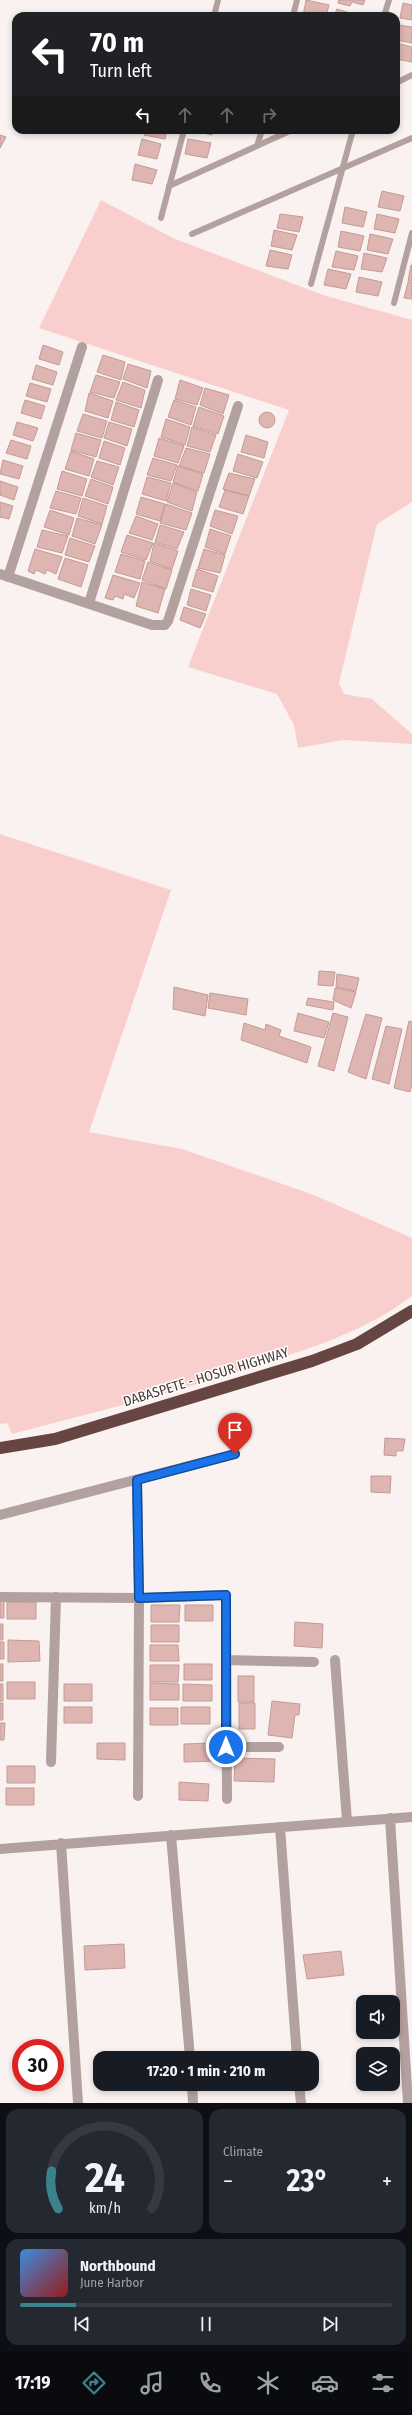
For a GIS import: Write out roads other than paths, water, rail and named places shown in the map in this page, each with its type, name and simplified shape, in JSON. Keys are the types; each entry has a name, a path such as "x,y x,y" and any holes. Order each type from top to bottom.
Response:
{"highway":[{"name":"DABASPETE - HOSUR HIGHWAY","path":"0,1448 55,1438 312,1361 357,1344 412,1311"}],"street":[{"path":"82,347 4,576 158,626 165,625 168,621 238,406"},
{"path":"89,603 158,380"},
{"path":"0,1515 235,1454"},
{"path":"137,1480 139,1598 138,1796"},
{"path":"0,1597 139,1598 226,1595 227,1799"},
{"path":"51,1762 56,1597"},
{"path":"226,1660 314,1662"},
{"path":"335,1660 347,1821"},
{"path":"226,1747 279,1747"},
{"path":"0,1849 412,1816"},
{"path":"390,1818 408,2103"},
{"path":"280,1826 297,2051"},
{"path":"171,1835 189,2051"},
{"path":"61,1843 78,2103"},
{"path":"192,2091 193,2103"},
{"path":"300,2091 301,2103"}],"lane":[{"path":"215,12 218,0"},
{"path":"294,12 297,0"},
{"path":"385,12 389,0"},
{"path":"400,81 412,76"},
{"path":"161,218 183,134"},
{"path":"257,146 261,134"},
{"path":"169,186 283,134"},
{"path":"311,284 352,134"},
{"path":"192,234 412,138"},
{"path":"394,303 412,233"}]}
